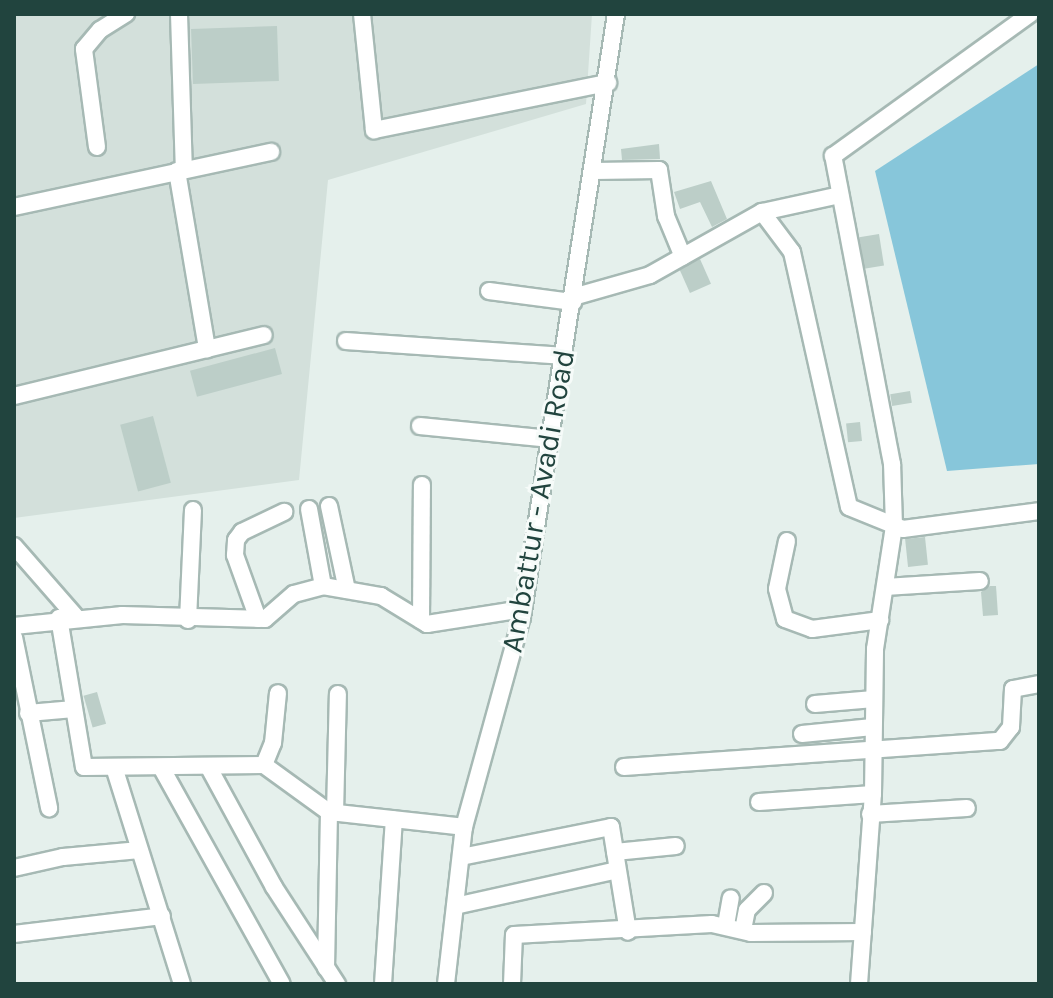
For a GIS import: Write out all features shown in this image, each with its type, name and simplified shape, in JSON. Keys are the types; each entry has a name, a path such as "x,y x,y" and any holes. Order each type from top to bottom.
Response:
{"street":[{"path":"97,147 84,49 100,30 126,14"},
{"path":"179,14 181,170 207,349"},
{"path":"362,14 374,130 608,83"},
{"name":"Ambattur - Avadi Road","path":"446,984 464,827 523,609 608,83 616,14"},
{"path":"859,984 873,794 874,699 880,620 894,526 892,464 833,156 1030,14"},
{"path":"14,207 271,152"},
{"path":"594,171 659,170 666,216 683,257"},
{"path":"489,291 573,299 650,275 762,212 840,195"},
{"path":"762,212 792,252 849,507 903,529 1039,511"},
{"path":"14,396 264,335"},
{"path":"346,341 564,356"},
{"path":"420,426 550,439"},
{"path":"421,620 422,485"},
{"path":"329,506 347,590"},
{"path":"309,509 323,586"},
{"path":"188,620 193,510"},
{"path":"258,619 235,555 236,540 242,532 284,512"},
{"path":"787,541 777,589 785,619 812,629 880,620"},
{"path":"14,546 68,617 74,709 84,767 264,765 332,813 464,827"},
{"path":"885,587 980,581"},
{"path":"14,626 68,617 265,619 294,594 323,586 381,596 427,624 523,609"},
{"path":"14,637 49,808"},
{"path":"624,767 1000,741 1011,727 1013,689 1039,684"},
{"path":"264,765 273,743 278,693"},
{"path":"326,968 338,694"},
{"path":"815,704 874,699"},
{"path":"28,713 74,709"},
{"path":"802,734 873,727"},
{"path":"208,766 274,887 337,984"},
{"path":"114,767 182,984"},
{"path":"161,767 282,984"},
{"path":"759,802 873,794"},
{"path":"870,814 967,808"},
{"path":"383,984 394,819"},
{"path":"461,857 611,827 628,932"},
{"path":"615,852 676,846"},
{"path":"14,868 63,857 140,850"},
{"path":"455,906 617,870"},
{"path":"743,930 747,910 764,893"},
{"path":"726,925 731,898"},
{"path":"14,934 162,916"},
{"path":"512,984 514,935 726,925 743,930 863,932"}],"shaded area":[{"path":"14,14 592,14 586,104 328,180 299,480 14,518"}],"water":[{"path":"1039,64 1039,464 947,471 875,171"}],"building":[{"path":"277,26 279,81 193,84 191,29"},
{"path":"659,144 660,159 622,160 621,149"},
{"path":"711,181 727,219 712,227 700,202 680,209 674,192"},
{"path":"879,234 884,266 864,269 859,237"},
{"path":"700,259 711,284 690,293 679,268"},
{"path":"275,348 282,374 197,397 190,371"},
{"path":"910,391 912,403 892,406 890,394"},
{"path":"153,416 171,483 138,491 120,425"},
{"path":"860,422 862,441 848,442 846,423"},
{"path":"925,537 928,565 908,567 905,539"},
{"path":"996,586 998,615 983,616 981,592"},
{"path":"97,692 106,724 93,728 84,696"}]}
